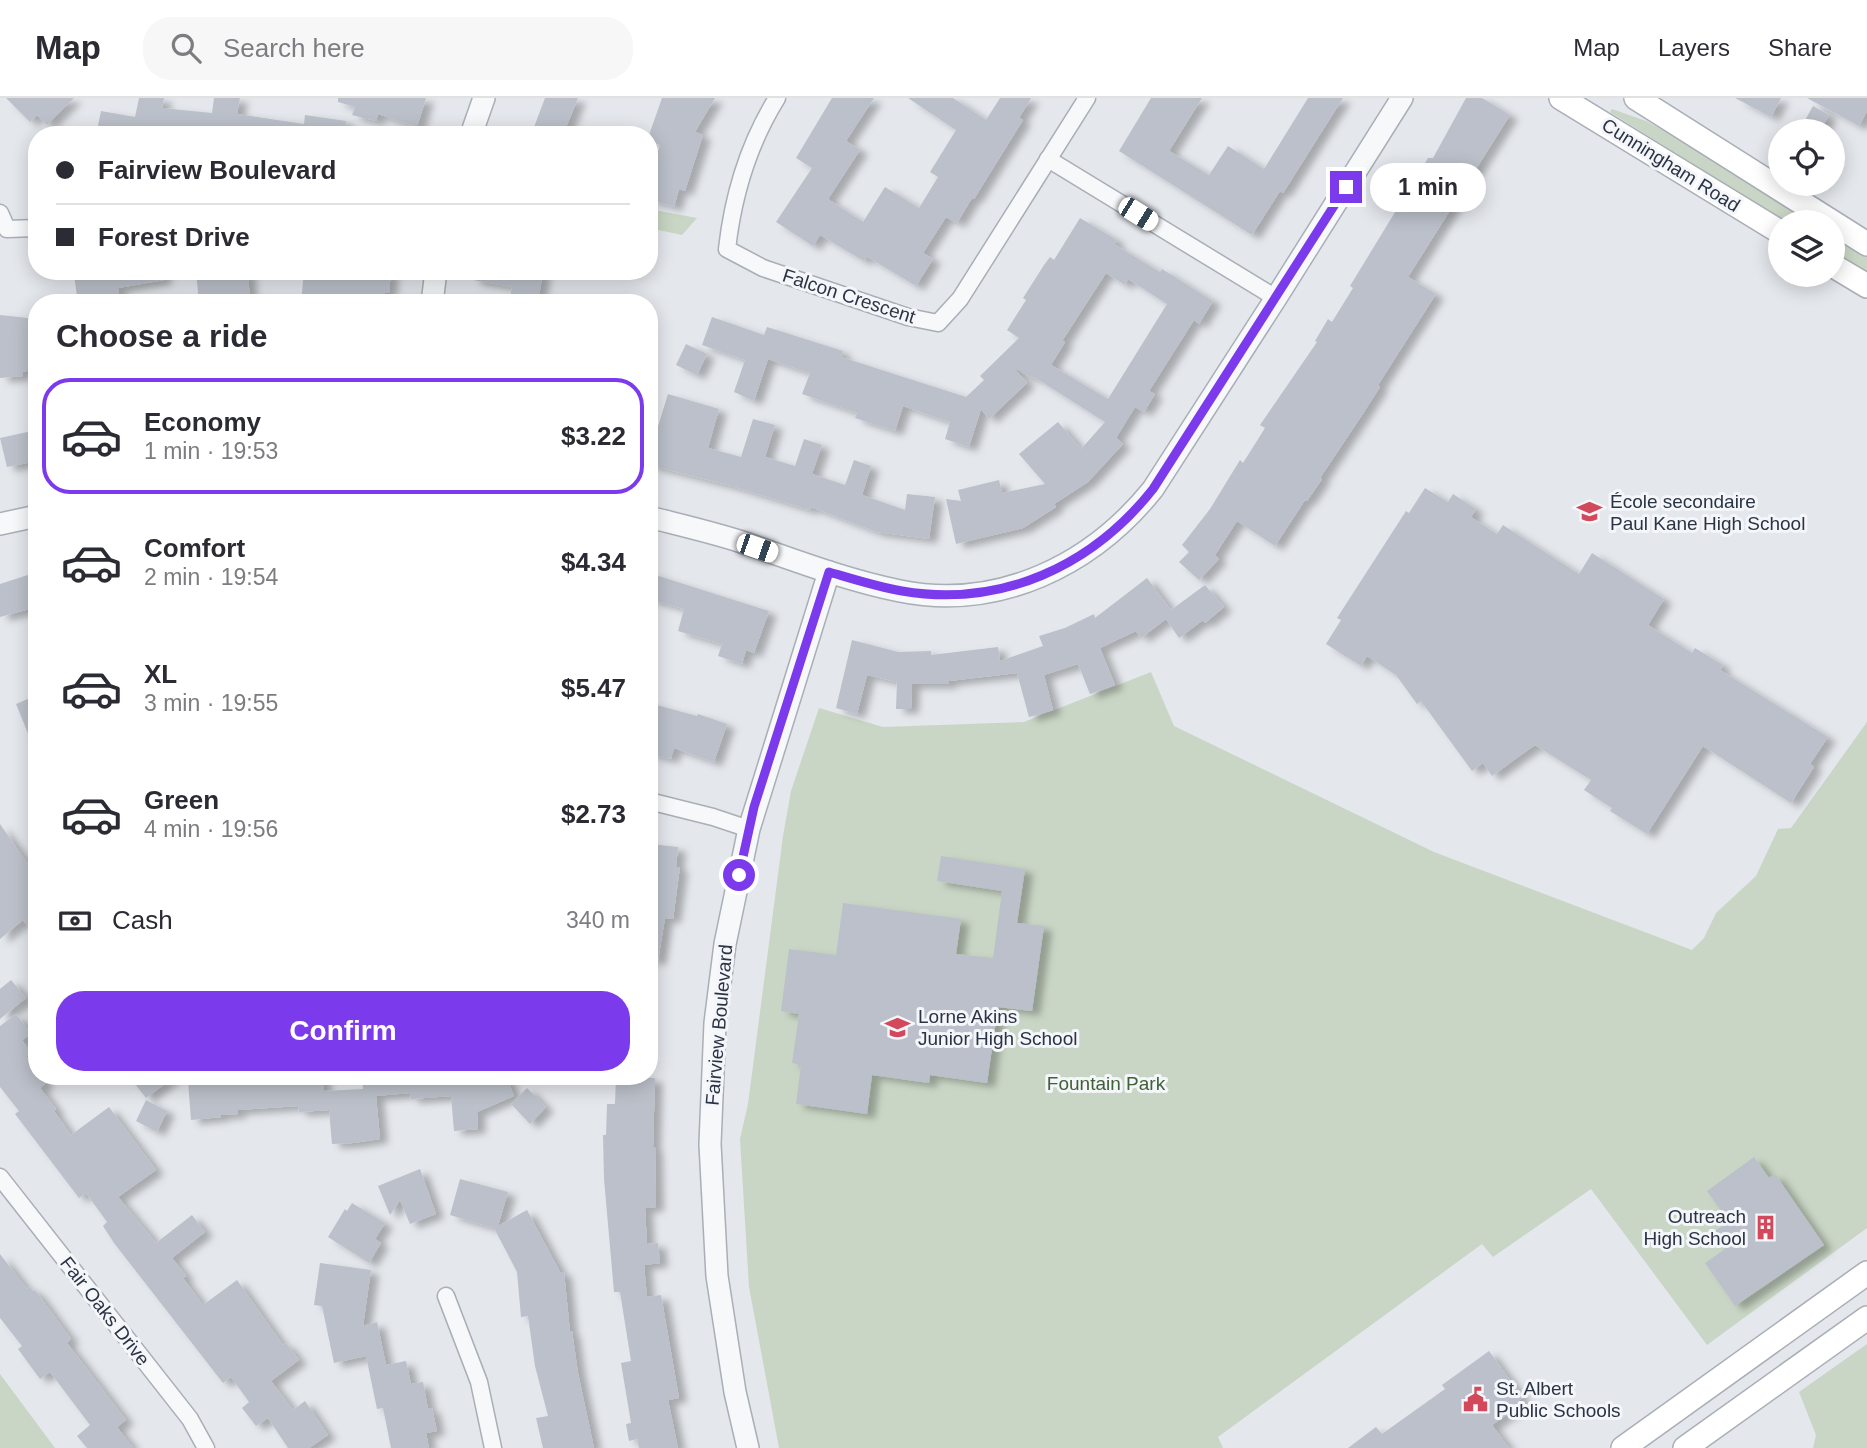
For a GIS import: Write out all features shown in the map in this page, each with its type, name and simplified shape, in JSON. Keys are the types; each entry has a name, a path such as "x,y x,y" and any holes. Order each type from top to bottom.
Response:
{"main road":[{"name":"Cunningham Road","path":"1561,98 1768,225"},
{"name":"Cunningham Road","path":"1636,98 1867,244"},
{"path":"1845,272 1867,286"},
{"path":"1623,1448 1867,1273"},
{"path":"1685,1448 1867,1318"}],"street":[{"path":"474,126 484,98"},
{"name":"Falcon Crescent","path":"777,98 760,125 746,167 731,213 727,249 763,268 908,317 938,323 960,299 1087,98"},
{"path":"658,519 739,541 829,572 901,591 955,594 1009,587 1035,578 1084,554 1122,524 1153,489 1402,98"},
{"path":"1048,159 1276,298"},
{"path":"0,214 7,229 28,228"},
{"path":"0,524 28,518"},
{"name":"Fairview Boulevard","path":"748,1448 735,1392 717,1276 710,1144 719,997 725,944 749,829 829,572"},
{"path":"658,803 749,829"},
{"name":"Fair Oaks Drive","path":"0,1177 190,1419 206,1448"},
{"path":"446,1296 479,1382 493,1448"}],"green space":[{"path":"1612,109 1646,121 1674,136 1792,210 1768,211 1610,112"},
{"path":"658,211 697,218 682,235 658,230"},
{"path":"1845,243 1867,257 1867,273 1845,259"},
{"name":"Fountain Park","path":"1151,672 1174,726 1434,852 1692,950 1704,938 1716,913 1756,876 1778,829 1791,828 1867,722 1867,1228 1707,1345 1591,1189 1493,1257 1482,1244 1218,1437 1223,1448 779,1448 749,1287 740,1139 748,1104 791,791 819,708 883,727 1024,722"},
{"path":"1867,1344 1867,1448 1813,1448 1816,1435 1799,1392"},
{"path":"0,1374 55,1448 0,1448"}],"building":[{"path":"6,98 74,98 47,125 37,115 30,122"},
{"path":"139,98 164,98 162,108 212,113 214,98 240,98 237,114 304,124 305,115 346,121 345,126 98,126 101,111 135,117"},
{"path":"338,98 426,98 417,126 378,114 376,121 352,115 355,107 338,102"},
{"path":"545,98 578,98 567,126 534,126"},
{"path":"662,98 715,98 695,132 703,135 685,191 679,189 674,207 658,202 660,145 658,126 652,126"},
{"path":"832,98 874,98 846,141 860,150 828,199 863,222 885,187 919,208 938,177 930,172 956,130 908,98 953,98 986,120 1000,98 1031,98 1019,118 1023,120 974,199 972,198 957,223 946,217 923,253 933,259 916,286 866,256 864,261 820,235 813,246 776,222 812,168 796,158"},
{"path":"1151,98 1202,98 1169,151 1209,175 1228,146 1264,169 1308,98 1343,98 1283,193 1280,191 1252,235 1119,151"},
{"path":"1466,98 1482,98 1510,115 1408,277 1436,294 1378,385 1380,387 1320,478 1322,479 1275,546 1237,521 1215,555 1219,559 1199,580 1179,562 1189,552 1182,545 1210,509 1240,460 1243,463 1265,428 1260,425 1317,342 1315,341 1328,319 1332,322 1353,288 1350,286 1428,158 1433,158"},
{"path":"1735,98 1781,98 1771,117"},
{"path":"1807,98 1867,98 1867,111 1859,126"},
{"path":"1813,106 1829,115 1827,119 1806,119"},
{"path":"1080,218 1117,240 1114,244 1160,272 1162,269 1213,301 1199,324 1194,320 1149,391 1155,394 1144,412 1135,407 1116,438 1123,444 1088,482 1023,528 956,544 946,499 961,501 958,490 999,480 1002,493 1045,484 1019,454 1058,422 1081,449 1105,422 1034,377 1013,367 1027,383 989,419 981,409 969,447 945,439 950,422 903,406 895,431 855,418 857,413 802,394 810,373 768,359 754,401 734,392 745,360 702,345 712,317 764,335 767,327 843,351 841,357 966,397 984,380 980,376 1019,338 1007,330 1044,265 1050,257 1054,260","holes":["1106,273 1125,285 1128,279 1167,304 1108,399 1051,365 1065,342 1062,341"]},
{"path":"75,280 164,280 118,288 119,294 77,294"},
{"path":"197,280 249,280 249,294 198,294"},
{"path":"303,280 390,280 389,293 385,294 302,294"},
{"path":"473,280 542,280 539,294 511,294 512,287"},
{"path":"0,315 28,318 28,371 22,372 23,376 0,378"},
{"path":"686,344 707,354 697,375 676,365"},
{"path":"668,394 719,409 708,448 741,457 753,419 775,425 765,457 795,466 804,439 822,445 812,474 845,485 854,460 871,466 862,495 905,510 907,494 935,497 929,539 877,532 811,507 810,510 658,467 658,426"},
{"path":"28,432 28,463 7,467 0,438"},
{"path":"1425,488 1448,502 1453,494 1476,509 1471,517 1497,534 1503,525 1579,574 1592,553 1664,599 1648,625 1692,653 1695,648 1723,665 1720,670 1828,737 1810,764 1814,767 1791,803 1703,746 1647,834 1610,811 1612,808 1584,790 1591,780 1535,745 1492,776 1483,763 1472,771 1421,701 1417,704 1396,675 1367,656 1361,666 1326,644 1341,620 1337,618 1406,511 1409,513"},
{"path":"28,575 28,609 0,617 0,584"},
{"path":"658,576 769,611 754,653 746,650 742,664 718,656 722,644 678,631 684,609 658,602"},
{"path":"1147,578 1171,610 1205,585 1224,607 1205,623 1203,620 1179,638 1166,619 1141,638 1136,631 1100,648 1115,685 1090,694 1078,664 1044,675 1053,710 1029,717 1017,673 949,681 949,684 912,684 911,709 896,709 897,682 867,675 857,714 836,708 852,640 898,652 931,651 931,655 998,647 1000,661 1043,646 1039,636 1065,628 1094,614 1095,618"},
{"path":"28,699 28,733 16,704"},
{"path":"658,705 697,716 698,714 727,724 714,762 674,748 671,759 658,756"},
{"path":"0,824 28,864 28,926 23,920 0,939"},
{"path":"658,845 678,847 676,867 680,867 673,919 665,918 658,960"},
{"path":"941,856 1025,869 1017,923 1044,926 1032,1011 998,1007 987,1083 930,1075 929,1083 872,1075 867,1114 796,1104 801,1065 792,1063 799,1014 781,1011 789,949 836,955 843,903 961,919 956,954 993,958 1002,891 937,881"},
{"path":"11,980 26,998 0,1019 0,989"},
{"path":"16,1014 28,1030 28,1036 22,1040 28,1049 28,1085 44,1085 40,1088 71,1135 109,1107 156,1170 118,1197 156,1243 192,1215 205,1232 172,1258 186,1276 183,1278 203,1305 237,1280 283,1345 286,1343 299,1360 271,1381 293,1410 305,1401 328,1435 309,1448 288,1448 268,1418 256,1426 242,1408 249,1402 231,1377 223,1383 114,1243 103,1226 107,1222 86,1193 79,1198 15,1114 19,1111 0,1087 0,1026"},
{"path":"136,1085 163,1085 146,1098"},
{"path":"188,1085 324,1085 324,1091 363,1089 363,1085 510,1085 514,1096 477,1112 478,1129 454,1131 451,1096 411,1099 410,1093 376,1096 380,1139 353,1143 332,1144 329,1110 299,1112 298,1106 238,1110 238,1114 191,1120"},
{"path":"616,1085 655,1085 653,1147 656,1207 645,1208 647,1244 658,1243 660,1263 644,1265 647,1297 661,1295 679,1398 668,1400 678,1448 639,1448 637,1439 629,1441 626,1424 631,1423 621,1363 631,1361 620,1292 614,1292 604,1179 603,1135 606,1135 607,1104 615,1104"},
{"path":"527,1088 546,1107 530,1124 511,1104"},
{"path":"146,1100 167,1111 157,1132 136,1121"},
{"name":"Outreach High School","path":"1754,1157 1769,1178 1775,1174 1824,1245 1735,1306 1705,1263 1725,1249 1713,1232 1729,1222 1707,1191"},
{"path":"420,1169 436,1214 410,1224 400,1200 390,1215 378,1186"},
{"path":"460,1179 508,1192 498,1226 527,1210 560,1272 564,1272 570,1332 572,1331 594,1448 543,1448 536,1418 548,1416 535,1366 528,1316 521,1317 517,1272 494,1228 450,1215"},
{"path":"352,1203 385,1223 375,1239 381,1243 369,1263 328,1237 345,1209 347,1211"},
{"path":"0,1254 27,1289 30,1287 35,1290 71,1339 67,1343 126,1420 117,1427 133,1448 87,1448 77,1436 90,1425 50,1372 40,1379 18,1349 22,1346 0,1318"},
{"path":"320,1263 371,1270 363,1326 377,1322 386,1365 406,1361 411,1384 423,1382 428,1409 432,1408 437,1431 426,1433 429,1448 391,1448 383,1408 377,1409 366,1356 334,1363 322,1306 314,1305"},
{"name":"St. Albert Public Schools","path":"1489,1351 1523,1398 1519,1400 1522,1404 1492,1425 1509,1448 1348,1448 1376,1427 1382,1434 1445,1389 1442,1385"}],"place":[{"name":"École secondaire Paul Kane High School","path":"1590,512"},
{"name":"Lorne Akins Junior High School","path":"898,1027"},
{"name":"Outreach High School","path":"1766,1227"},
{"name":"St. Albert Public Schools","path":"1476,1399"}],"route":[{"path":"739,875 754,807 829,572 901,591 928,594 983,592 1009,587 1060,568 1104,540 1138,508 1153,489 1346,187"}]}
